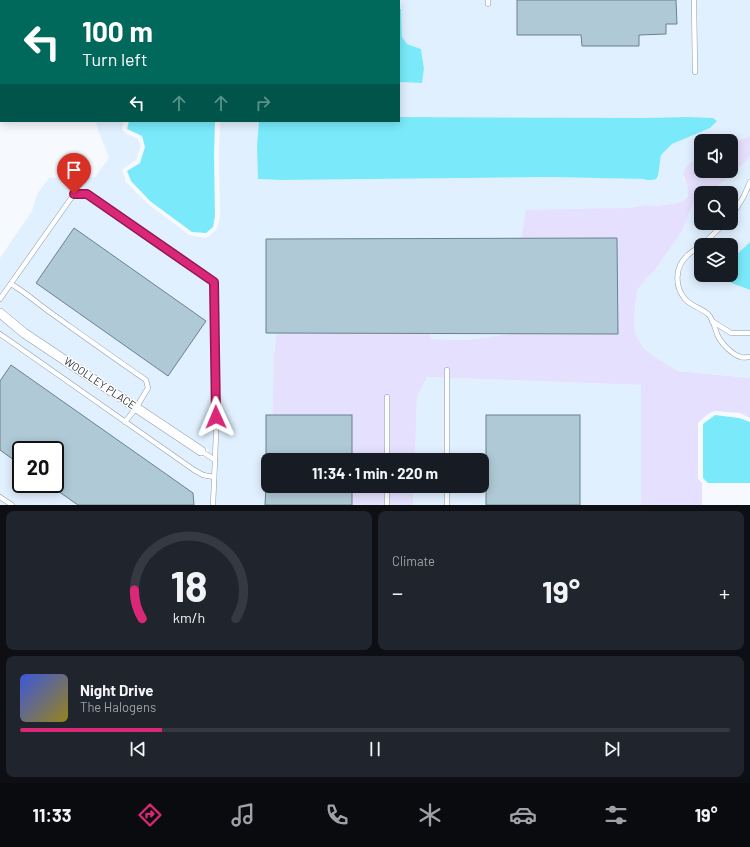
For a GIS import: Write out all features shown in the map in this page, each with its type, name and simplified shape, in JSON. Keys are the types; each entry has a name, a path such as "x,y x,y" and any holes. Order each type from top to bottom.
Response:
{"street":[{"name":"WOOLLEY PLACE","path":"0,313 24,332 201,451"}],"lane":[{"path":"694,0 694,72"},
{"path":"738,206 750,182"},
{"path":"0,299 74,194 87,194 214,282 216,432 213,505"},
{"path":"709,238 718,230"},
{"path":"694,250 687,255 680,265 677,276 678,287 685,299 708,314 718,337 731,353 740,357 750,357"},
{"path":"11,284 19,288 50,312 146,380 148,388 136,408 125,422"},
{"path":"712,321 731,333 750,333"},
{"path":"0,334 194,470 203,475 214,477"},
{"path":"447,370 447,453"},
{"path":"387,397 387,453"},
{"path":"201,451 215,460"},
{"path":"387,493 387,505"},
{"path":"447,493 447,505"},
{"path":"0,497 12,505"}],"shaded area":[{"path":"400,0 750,0 750,136 738,140 738,134 696,134 710,128 716,121 687,117 400,117 400,82 422,83 424,69 421,49 407,44 402,37"},
{"path":"97,122 124,122 122,128 123,131 138,139 141,146 136,160 122,170 125,181 147,203 189,235 205,238 217,229 220,216 220,122 259,122 257,145 282,180 548,177 645,179 658,176 661,155 672,144 694,135 694,160 683,178 688,189 688,196 685,200 679,203 656,206 645,205 629,208 517,333 468,340 431,339 427,325 274,357 271,453 261,453 261,493 269,493 270,505 0,505 0,320 21,336 203,458 209,450 27,329 0,307 0,258 32,211 37,194 49,178 95,177 109,158 96,124"},
{"path":"750,136 750,156 738,168 738,140"},
{"path":"750,156 750,242 738,253 738,238 694,238 694,282 730,282 750,290 750,378 678,371 656,358 642,346 635,333 634,317 637,290 645,279 655,270 682,231 694,202 694,230 738,230 738,186 718,186 727,178 738,178 738,168"},
{"path":"694,160 694,178 727,178 718,186 694,186 694,202 682,231 655,270 645,279 637,290 634,316 635,333 642,346 656,358 678,371 750,378 750,418 740,413 716,411 704,417 698,423 698,478 702,483 702,505 641,505 641,385 427,377 417,396 415,453 271,453 274,357 282,288 427,325 431,339 468,340 517,333 516,277 526,210 629,208 645,205 656,206 679,203 685,200 688,196 688,189 683,174 690,163"},
{"path":"427,377 641,385 641,505 413,505 413,493 489,493 489,453 415,453 417,396"},
{"path":"271,493 413,493 413,505 270,505"}],"water":[{"path":"400,9 402,37 407,44 421,49 424,69 422,83 400,82"},
{"path":"400,117 687,117 713,118 717,121 710,128 672,144 661,155 658,176 656,179 652,180 548,177 258,179 257,145 259,122 400,122"},
{"path":"129,122 215,122 215,216 213,227 206,233 192,232 150,201 131,181 127,171 140,163 145,147 142,136 127,129"},
{"path":"750,242 750,290 730,282 738,282 738,253"},
{"path":"715,415 739,418 750,422 750,483 708,483 703,478 703,424"}],"building":[{"path":"517,0 676,0 677,24 666,24 666,34 639,35 639,46 582,46 581,35 517,35"},
{"path":"74,228 206,321 168,376 36,283"},
{"path":"617,238 618,334 266,333 266,239"},
{"path":"11,365 193,493 194,505 78,505 61,493 64,493 64,441 12,441 12,459 0,450 0,381"},
{"path":"266,415 352,415 352,453 266,453"},
{"path":"486,415 580,415 580,505 486,505 486,493 489,493 489,453 486,453"},
{"path":"266,493 352,493 352,505 265,505"}],"route":[{"path":"74,194 87,194 214,282 216,417"}]}
